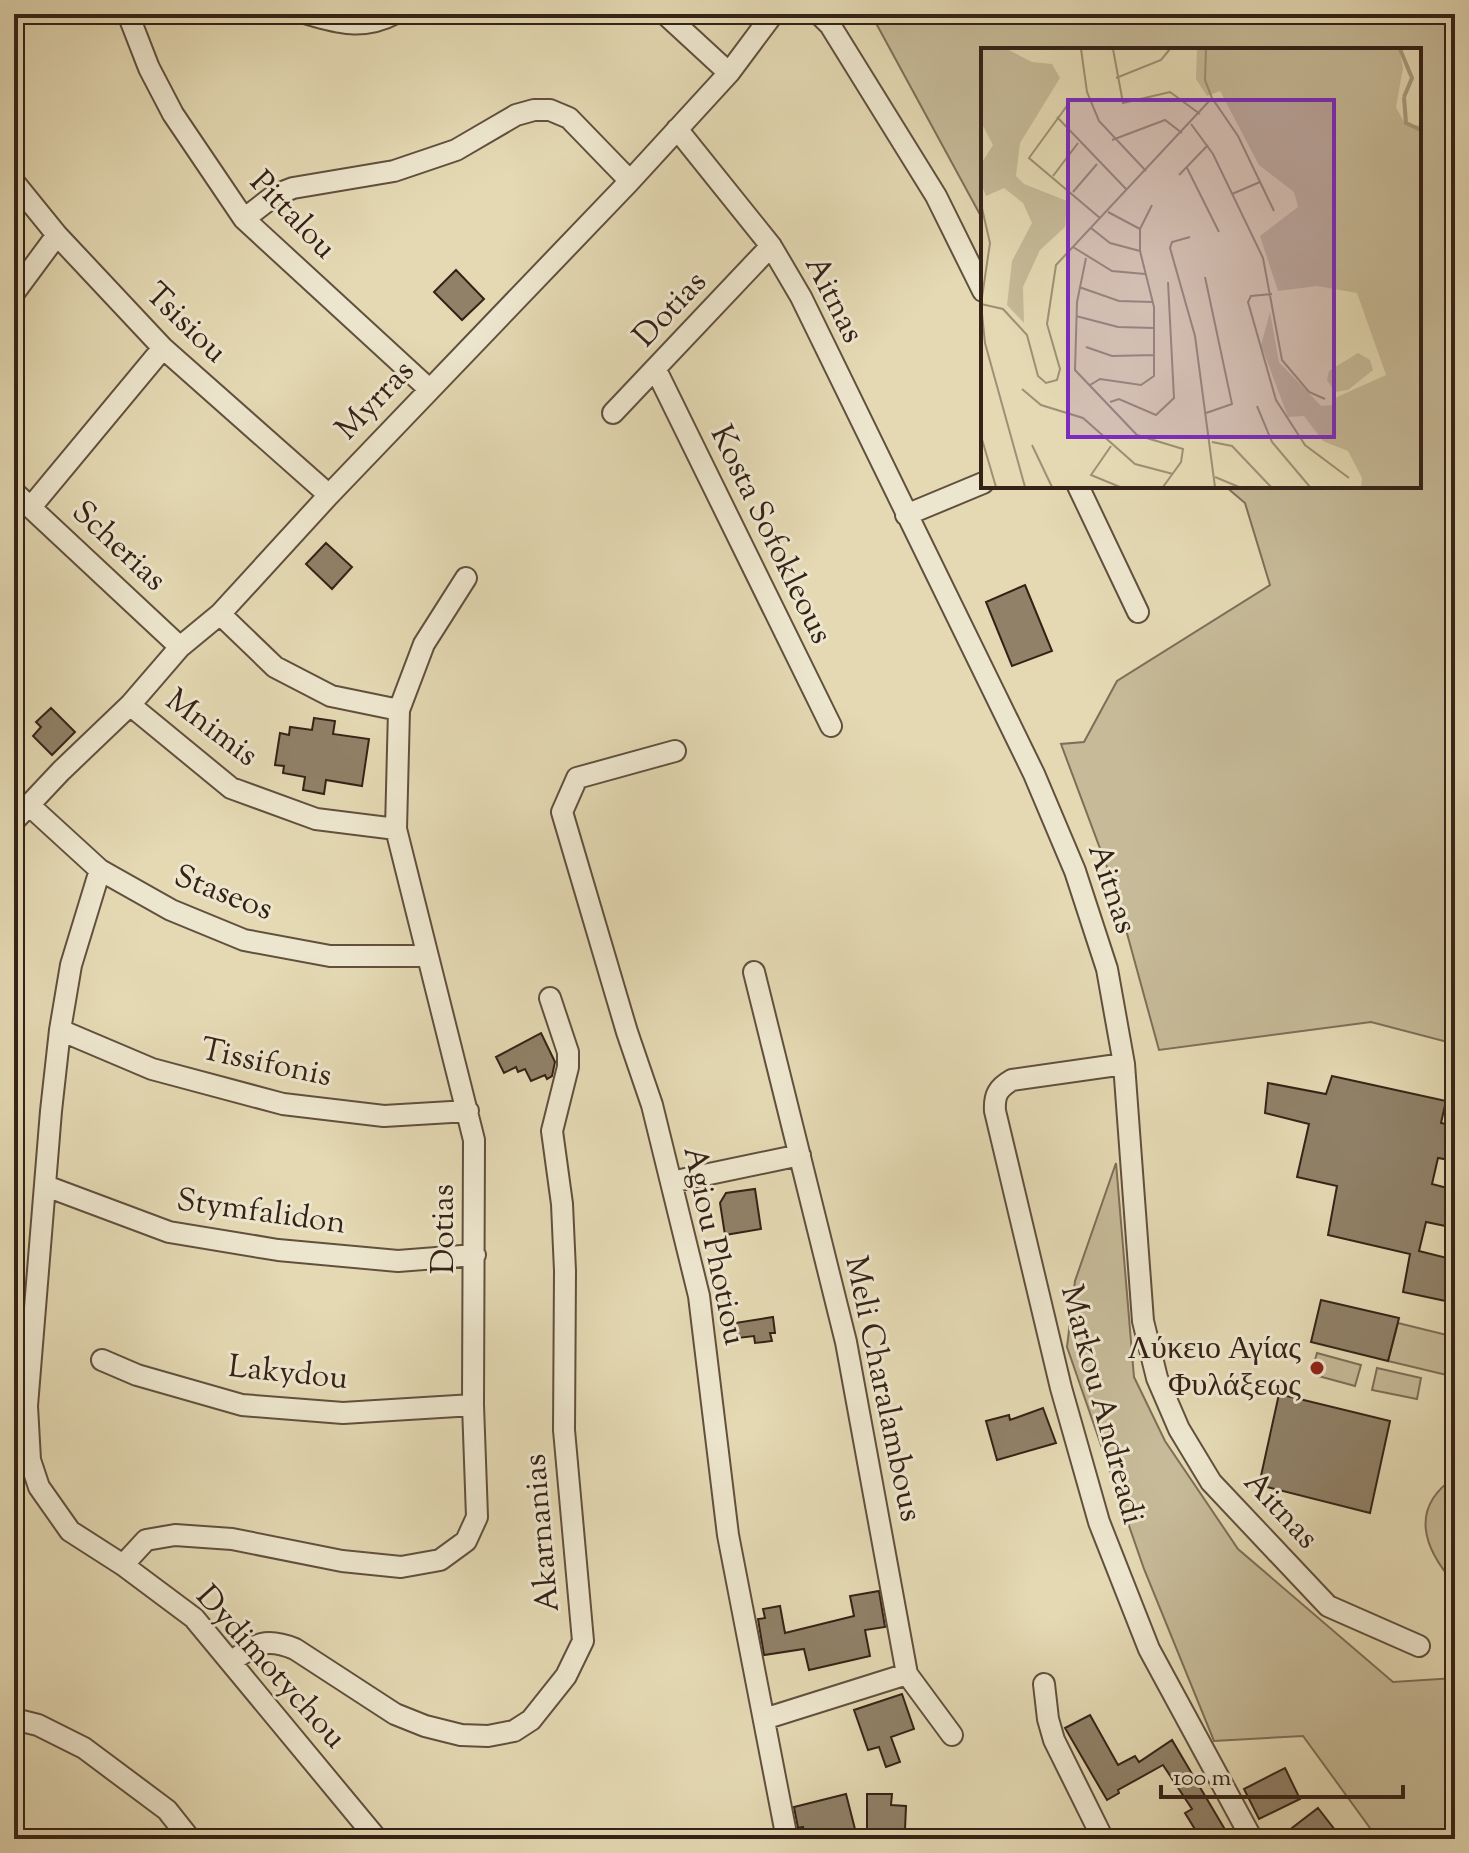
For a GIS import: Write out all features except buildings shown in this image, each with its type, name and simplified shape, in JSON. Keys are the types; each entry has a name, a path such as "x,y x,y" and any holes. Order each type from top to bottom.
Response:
{"street":[{"name":"Pittalou","path":"128,14 149,68 173,114 244,219 429,389"},
{"path":"308,14 345,25 394,14"},
{"path":"665,14 729,73"},
{"name":"Myrras","path":"14,821 130,705 180,647 220,614 429,389 630,181 729,73 773,14"},
{"path":"819,14 830,25 936,196 981,287"},
{"path":"244,219 275,195 293,188 394,171 456,150 516,115 534,110 550,110 569,118 630,181"},
{"name":"Aitnas","path":"677,129 771,246 801,297 1034,774 1075,871 1107,969 1124,1064 1143,1321 1157,1378 1179,1429 1211,1482 1328,1606 1419,1646"},
{"name":"Tsisiou","path":"14,182 57,235 163,348 329,495"},
{"path":"14,293 57,235"},
{"name":"Dotias","path":"613,413 771,246"},
{"path":"31,507 163,348"},
{"name":"Kosta Sofokleous","path":"656,370 831,726"},
{"path":"906,515 981,484"},
{"path":"1079,488 1138,612"},
{"name":"Scherias","path":"14,492 180,647"},
{"name":"Dotias","path":"123,1565 146,1540 160,1536 232,1539 342,1561 401,1567 440,1560 466,1541 477,1517 473,1405 474,1140 396,829 399,710 424,644 466,578"},
{"path":"220,614 275,667 331,696 399,710"},
{"name":"Mnimis","path":"130,705 231,788 316,819 396,829"},
{"name":"Agiou Photiou","path":"675,751 577,778 562,812 627,1032 652,1105 699,1296 728,1535 787,1839"},
{"name":"Staseos","path":"30,806 100,870 171,910 244,940 330,956 426,956"},
{"name":"Dydimotychou","path":"100,870 71,965 60,1030 27,1406 30,1460 39,1487 70,1531 123,1565 194,1618 377,1839"},
{"name":"Meli Charalambous","path":"754,972 846,1342 907,1674"},
{"name":"Akarnanias","path":"232,1661 254,1645 280,1643 295,1649 395,1714 461,1735 488,1736 514,1731 531,1720 566,1676 583,1641 564,1430 565,1271 562,1204 552,1131 568,1067 568,1052 550,998"},
{"name":"Tissifonis","path":"60,1030 152,1069 283,1104 384,1116 468,1111"},
{"name":"Markou Andreadi","path":"1124,1064 1012,1080 1000,1087 994,1099 995,1111 1061,1388 1099,1522 1149,1649 1252,1839"},
{"path":"671,1182 800,1155"},
{"name":"Stymfalidon","path":"46,1186 169,1232 278,1250 398,1261 475,1255"},
{"name":"Lakydou","path":"102,1360 137,1375 242,1405 343,1413 473,1405"},
{"path":"764,1719 907,1674 952,1735"},
{"path":"1044,1684 1054,1740 1103,1839"},
{"path":"14,1719 38,1725 84,1748 167,1810 190,1839"}],"shaded area":[{"path":"871,14 1455,14 1455,1044 1371,1022 1159,1050 1114,886 1061,744 1084,742 1117,681 1270,585 1245,503 1227,488 1421,488 1421,48 981,48 981,216"},
{"path":"1116,1163 1134,1377 1165,1441 1238,1549 1393,1682 1455,1678 1455,1839 1378,1839 1303,1736 1214,1741 1144,1569 1067,1347 1075,1281"},
{"path":"1398,1323 1455,1337 1455,1377 1388,1361"},
{"path":"1317,1353 1361,1365 1355,1386 1311,1374"},
{"path":"1377,1368 1421,1378 1417,1399 1372,1390"},
{"path":"1455,1477 1455,1584 1429,1542 1426,1515 1440,1489"}],"place":[{"name":"Λύκειο Αγίας Φυλάξεως","path":"1317,1368"}]}
